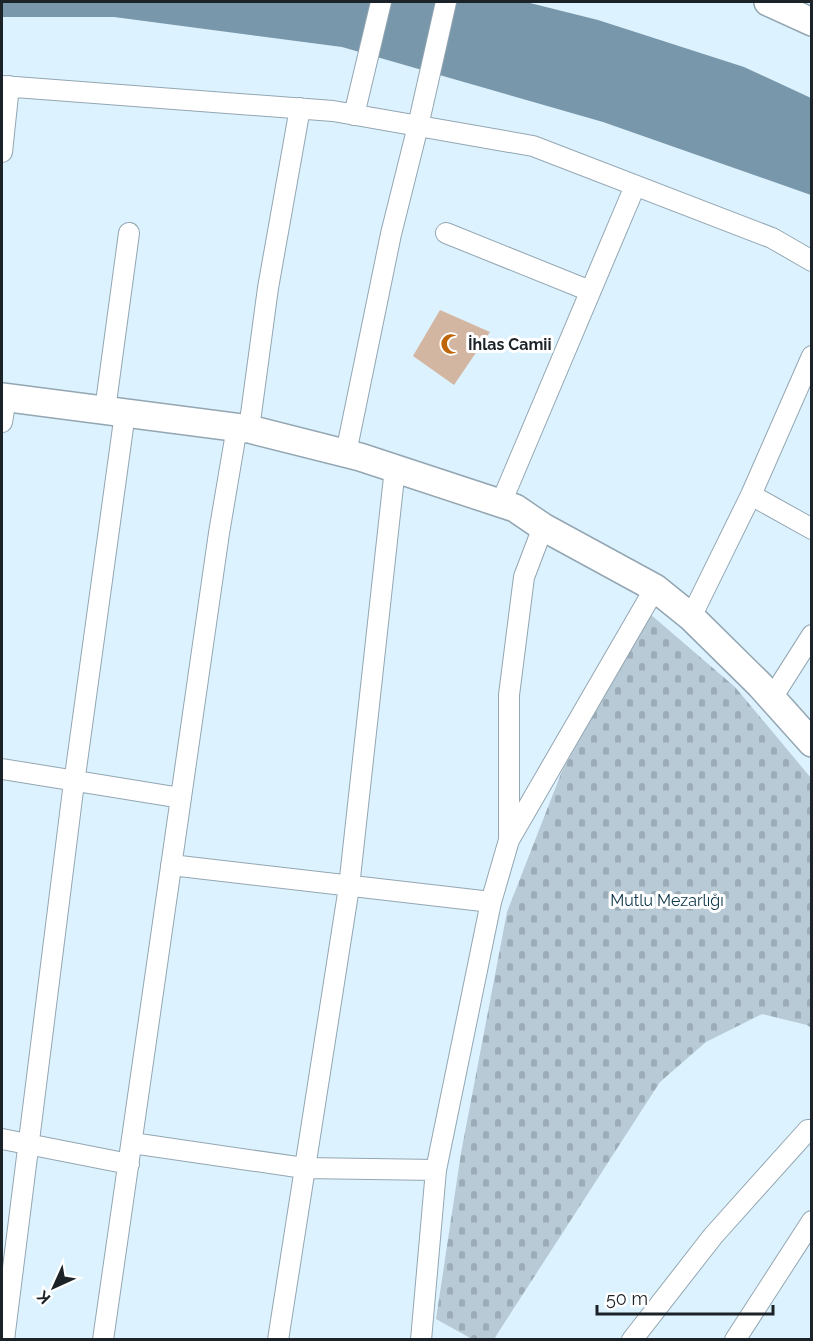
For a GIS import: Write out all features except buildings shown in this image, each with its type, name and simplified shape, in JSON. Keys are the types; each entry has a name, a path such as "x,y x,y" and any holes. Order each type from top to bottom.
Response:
{"main road":[{"path":"768,2 812,22"},
{"path":"3,406 115,412 243,428 346,453 515,507 543,527 655,588 691,617 772,698 812,743"}],"street":[{"path":"354,115 381,2"},
{"path":"346,453 391,234 446,2"},
{"path":"2,152 5,86 300,108 354,115 533,146 772,238 812,261"},
{"path":"104,1340 219,533 243,428 300,108"},
{"path":"501,503 635,186"},
{"path":"446,232 590,291"},
{"path":"4,1340 74,781 115,412 129,233"},
{"path":"691,617 751,495 803,400 812,356"},
{"path":"278,1340 349,887 395,468"},
{"path":"751,495 812,529"},
{"path":"509,840 509,696 524,577 543,527"},
{"path":"421,1340 436,1170 491,902 509,840 655,588"},
{"path":"772,698 812,635"},
{"path":"2,769 181,798"},
{"path":"171,865 491,902"},
{"path":"641,1338 713,1236 808,1130 812,1130"},
{"path":"2,1139 129,1164"},
{"path":"132,1143 304,1168 436,1170"},
{"path":"735,1340 812,1221"}],"green space":[{"name":"Mutlu Mezarlığı","path":"650,614 735,687 811,778 811,1028 762,1014 706,1042 660,1082 494,1339 472,1339 436,1319 461,1153 507,912 562,771"}],"shaded area":[{"path":"2,2 526,2 598,20 744,67 811,98 811,195 603,122 342,47 114,17 2,17"}],"place":[{"name":"İhlas Camii","path":"451,344"}]}
